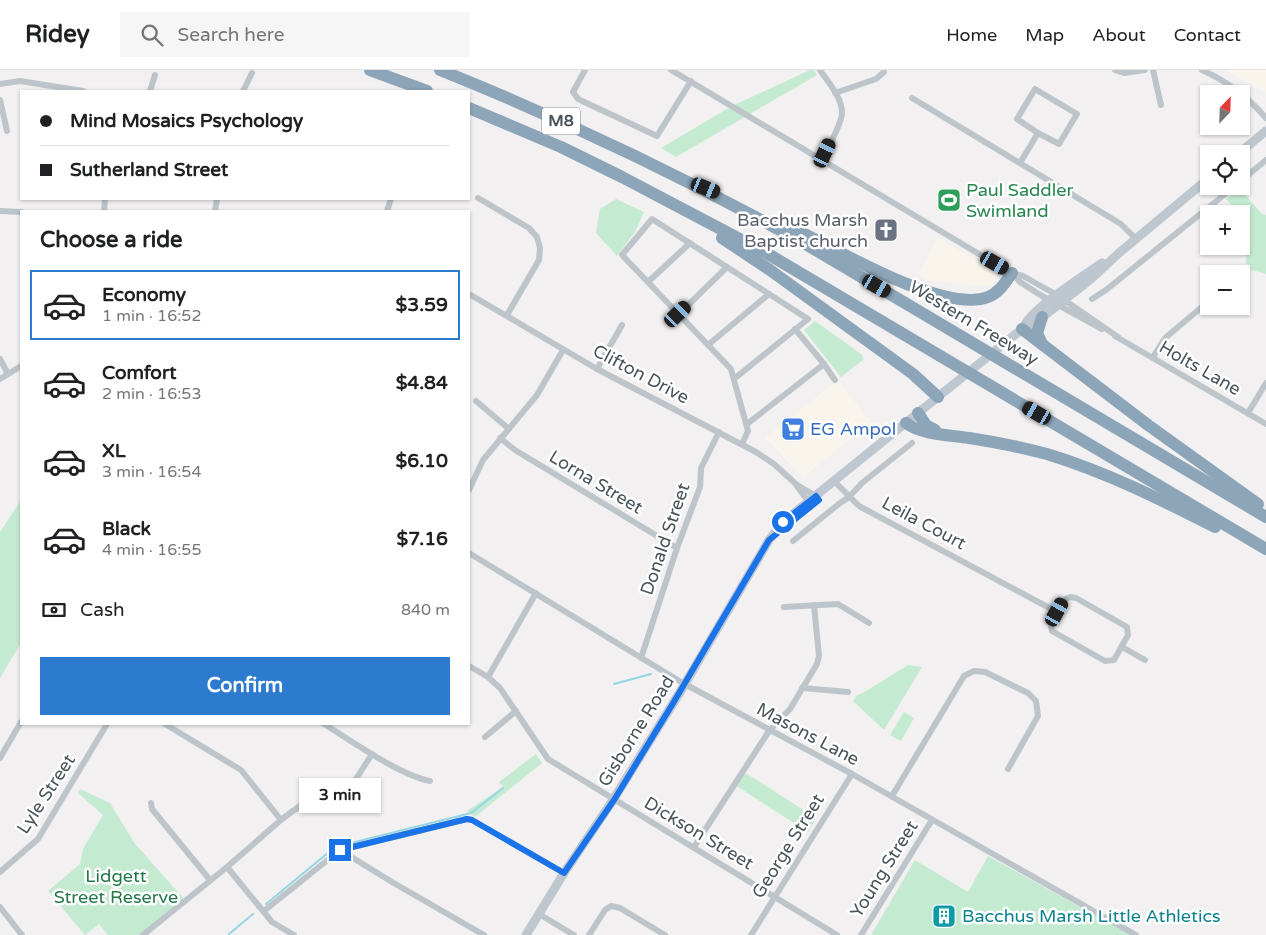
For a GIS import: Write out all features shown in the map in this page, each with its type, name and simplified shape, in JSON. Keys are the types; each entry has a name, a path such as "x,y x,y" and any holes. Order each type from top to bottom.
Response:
{"highway":[{"path":"370,70 425,90"},
{"name":"Western Freeway","path":"440,70 539,111 680,177 809,246 1266,517"},
{"name":"M8","path":"470,108 622,176 694,213 1266,549"},
{"path":"622,176 712,231 770,270 913,374 938,397"},
{"path":"680,177 720,193 879,271 932,294 960,299 979,299 994,294 1004,285 1012,273"},
{"path":"1042,317 1037,333 1042,344"},
{"path":"1023,328 1148,425 1266,509"},
{"path":"918,413 926,425 944,434"},
{"path":"906,423 914,428 1021,448 1089,468 1154,496 1266,553"}],"main road":[{"path":"1249,145 1266,131"},
{"name":"Gisborne Road","path":"526,935 564,873 614,800 685,684 769,540 836,483 870,458 889,438 918,413 1008,341 1023,328 1026,321 1105,267 1119,252 1200,186"},
{"name":"Gisborne Road","path":"1023,328 1030,327 1057,301"}],"street":[{"path":"585,70 574,89 574,96 589,105 657,136 691,81"},
{"name":"Holts Lane","path":"671,70 1012,273 1023,276 1057,301 1266,424"},
{"path":"820,70 840,102 842,112 840,123 821,161"},
{"path":"1115,70 1124,73 1145,70"},
{"path":"1153,70 1160,105"},
{"path":"1202,70 1223,79 1266,118"},
{"path":"835,93 876,79 884,72"},
{"path":"244,90 252,73"},
{"path":"150,90 155,74"},
{"path":"0,84 20,80 77,90"},
{"path":"1036,89 1077,114 1059,144 1038,133 1017,119 1036,89"},
{"path":"912,98 1121,224 1136,239"},
{"path":"0,100 6,131"},
{"path":"1020,163 1038,133"},
{"path":"1250,173 1266,160"},
{"path":"1092,299 1106,290 1222,195"},
{"path":"478,198 529,228 537,237 540,248 539,260 507,315"},
{"path":"0,211 20,212"},
{"path":"734,379 808,319 652,219 622,255 731,369 747,424 748,431 742,444"},
{"path":"648,282 690,243"},
{"path":"678,314 727,267"},
{"path":"708,345 769,294"},
{"name":"Clifton Drive","path":"470,295 597,369 742,444 774,464 814,501"},
{"path":"1153,358 1165,338 1200,309"},
{"path":"597,369 622,325"},
{"path":"795,329 836,380"},
{"path":"470,488 484,460 537,394 563,350"},
{"path":"0,359 8,374"},
{"path":"747,424 824,364"},
{"path":"0,379 20,367"},
{"path":"1248,414 1266,383"},
{"path":"476,401 509,429"},
{"name":"Donald Street","path":"641,658 677,548 700,486 701,468 719,432"},
{"name":"Lorna Street","path":"500,438 515,450 677,548"},
{"name":"Leila Court","path":"793,541 840,502 849,497 862,483 912,443"},
{"name":"Leila Court","path":"836,483 859,506 1057,612"},
{"name":"Masons Lane","path":"470,554 685,684 892,796 1136,935"},
{"path":"488,677 536,593"},
{"path":"1065,598 1076,598 1127,627 1128,635 1122,648 1114,660 1105,661 1052,631 1051,624 1065,598"},
{"path":"784,607 838,604 869,623"},
{"path":"694,847 769,731 790,708 818,664 819,656 814,605"},
{"path":"1122,648 1145,660"},
{"name":"Dickson Street","path":"470,667 488,677 500,688 548,758 837,935"},
{"path":"892,796 964,676 974,671 985,672 1028,693 1036,701 1038,716 1008,769"},
{"path":"802,688 848,692"},
{"path":"485,737 516,712"},
{"path":"0,758 20,724"},
{"name":"Lyle Street","path":"0,872 38,839 106,725"},
{"path":"170,725 241,770 281,820"},
{"path":"326,725 372,754 419,779 430,781"},
{"path":"143,935 304,803 337,791 356,779 372,754"},
{"name":"George Street","path":"751,935 852,774"},
{"path":"151,803 152,809 210,880"},
{"path":"264,912 340,850 467,819 472,820 564,873"},
{"name":"Young Street","path":"861,935 932,820"},
{"path":"340,850 484,935"},
{"path":"227,867 272,922 294,935"},
{"path":"589,935 604,910 611,906 620,908 665,935"},
{"path":"0,907 22,935"},
{"path":"539,914 574,935"}],"shaded area":[{"path":"1225,70 1266,70 1266,93"},
{"path":"938,238 1000,273 992,285 968,285 930,281 918,274"},
{"path":"838,380 871,423 803,477 765,438"}],"green space":[{"path":"810,70 814,70 817,75 676,157 661,148 732,106"},
{"path":"1231,195 1245,195 1262,214 1266,215 1266,274 1252,270 1250,265 1246,263 1247,255 1250,255 1250,205 1231,205 1226,199"},
{"path":"616,199 644,212 635,232 617,256 596,233 600,209"},
{"path":"815,321 861,354 864,359 841,377 804,330"},
{"path":"20,502 20,645 0,678 0,532"},
{"path":"908,665 922,667 884,730 853,701 857,695"},
{"path":"904,712 914,718 901,741 890,735"},
{"path":"536,754 542,763 475,817 467,811 503,787 499,782"},
{"path":"744,772 816,818 808,832 735,785"},
{"name":"Lidgett Street Reserve","path":"80,789 110,803 135,844 185,900 143,935 108,935 99,924 85,935 48,891 80,864 83,849 103,815 78,793"},
{"path":"988,856 1130,935 871,935 915,860 968,892"}],"waterway":[{"path":"614,684 651,674"},
{"path":"266,904 335,847 471,813 503,788"},
{"path":"229,934 253,914"}],"place":[{"name":"Paul Saddler Swimland","path":"949,200"},
{"name":"Bacchus Marsh Baptist church","path":"886,230"},
{"name":"EG Ampol","path":"793,429"},
{"name":"Bacchus Marsh Little Athletics","path":"944,916"}],"route":[{"path":"340,850 467,819 472,820 564,873 614,800 769,540 819,500 816,496 783,522"}]}
